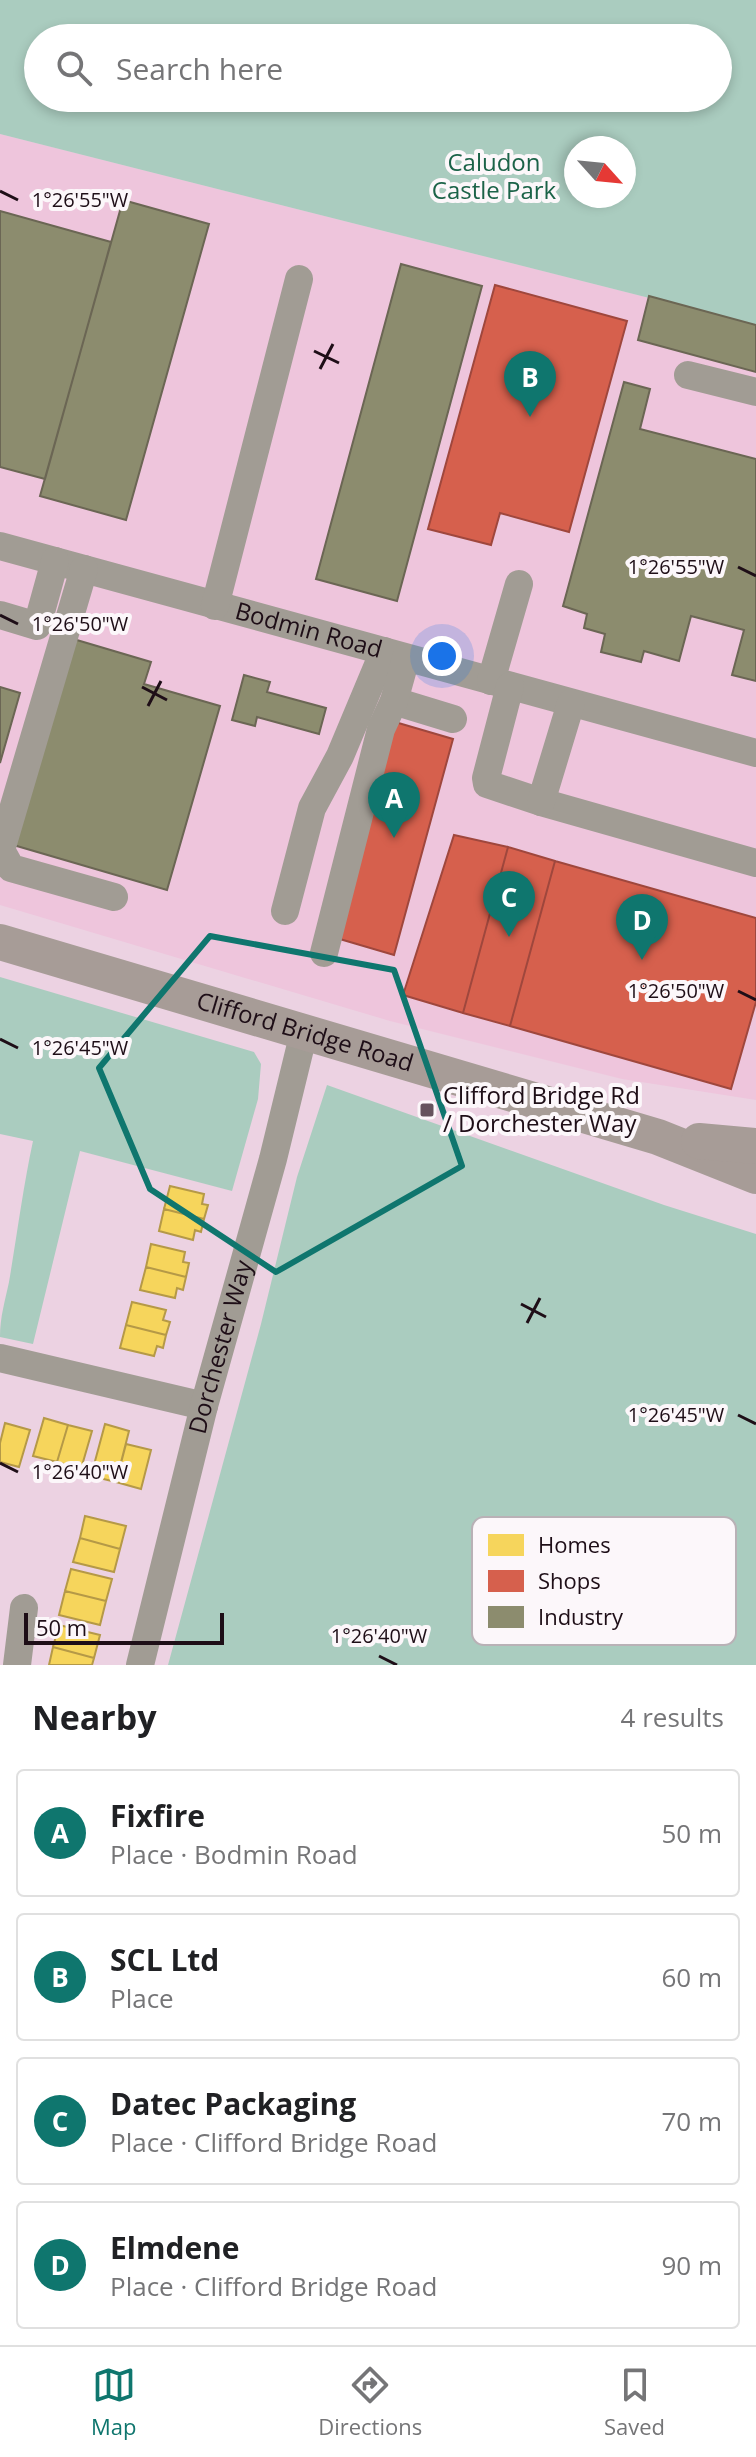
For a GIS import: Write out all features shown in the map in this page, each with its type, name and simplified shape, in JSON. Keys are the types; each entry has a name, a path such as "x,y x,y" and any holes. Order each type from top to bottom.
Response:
{"main road":[{"name":"Clifford Bridge Road","path":"0,942 658,1137 756,1176"},
{"name":"Clifford Bridge Road","path":"658,1137 756,1146"}],"street":[{"path":"215,606 299,279"},
{"path":"688,375 756,392"},
{"name":"Bodmin Road","path":"0,546 756,753"},
{"path":"0,615 37,626 55,561"},
{"path":"84,569 1,850 11,868 114,897"},
{"path":"519,584 487,784 756,863"},
{"path":"324,953 381,729 394,701 395,654"},
{"path":"285,911 312,808 395,654"},
{"path":"394,701 453,719"},
{"path":"541,802 571,703"},
{"name":"Dorchester Way","path":"140,1665 204,1406 273,1159 304,1032"},
{"path":"0,1358 204,1406"},
{"path":"17,1665 24,1608"}],"highlighted area":[{"path":"210,936 394,970 462,1166 276,1272 150,1189 99,1068"}],"shaded area":[{"path":"0,134 756,325 756,1100 622,1079 390,1021 0,905"}],"green space":[{"name":"Caludon Castle Park","path":"0,0 756,0 756,325 0,134"},
{"path":"0,977 254,1052 261,1064 258,1099 232,1191 80,1151 33,1344 0,1337 33,1141 0,1134"},
{"path":"327,1085 664,1205 756,1234 756,1665 168,1665 261,1324 297,1177"}],"building: Homes":[{"path":"170,1186 204,1194 202,1204 208,1205 204,1219 164,1209"},
{"path":"164,1209 204,1219 201,1232 195,1230 193,1240 159,1231"},
{"path":"151,1244 185,1252 183,1262 189,1263 186,1277 146,1267"},
{"path":"146,1267 186,1277 183,1290 177,1288 175,1298 140,1290"},
{"path":"132,1302 166,1310 163,1320 170,1322 166,1335 126,1325"},
{"path":"126,1325 166,1335 163,1348 157,1346 154,1356 120,1348"},
{"path":"44,1418 68,1425 57,1462 33,1456"},
{"path":"5,1423 30,1430 19,1467 0,1462 0,1443"},
{"path":"105,1424 129,1431 116,1482 91,1476"},
{"path":"68,1425 92,1431 81,1469 57,1462"},
{"path":"126,1444 151,1450 141,1489 116,1482"},
{"path":"85,1516 126,1526 120,1549 80,1538"},
{"path":"80,1538 120,1549 114,1572 73,1562"},
{"path":"71,1569 112,1579 106,1601 65,1591"},
{"path":"65,1591 106,1601 100,1625 59,1615"},
{"path":"59,1625 100,1635 94,1658 53,1647"},
{"path":"53,1647 94,1658 92,1665 49,1665"}],"building: Shops":[{"path":"495,285 627,321 569,532 500,513 491,545 428,529"},
{"path":"395,722 453,739 394,955 333,937"},
{"path":"454,835 508,847 463,1013 403,995"},
{"path":"508,847 555,861 510,1026 463,1013"},
{"path":"555,861 756,918 756,1002 731,1089 510,1026"}],"building: Industry":[{"path":"123,200 209,224 126,520 40,496"},
{"path":"0,211 111,242 45,479 0,467"},
{"path":"401,264 482,286 397,601 316,579"},
{"path":"649,296 756,325 756,372 638,340"},
{"path":"624,382 650,389 640,429 756,459 756,681 732,675 744,630 691,616 679,661 644,651 641,662 601,652 605,634 584,628 587,614 563,606"},
{"path":"70,638 151,662 144,684 220,706 167,890 10,844"},
{"path":"244,675 270,682 267,692 326,708 319,734 257,717 255,726 232,720"},
{"path":"0,687 20,693 0,763"}],"place":[{"name":"SCL Ltd","path":"530,417"},
{"name":"Fixfire","path":"394,838"},
{"name":"Datec Packaging","path":"509,937"},
{"name":"Elmdene","path":"642,960"},
{"name":"Clifford Bridge Rd / Dorchester Way","path":"427,1110"}]}
